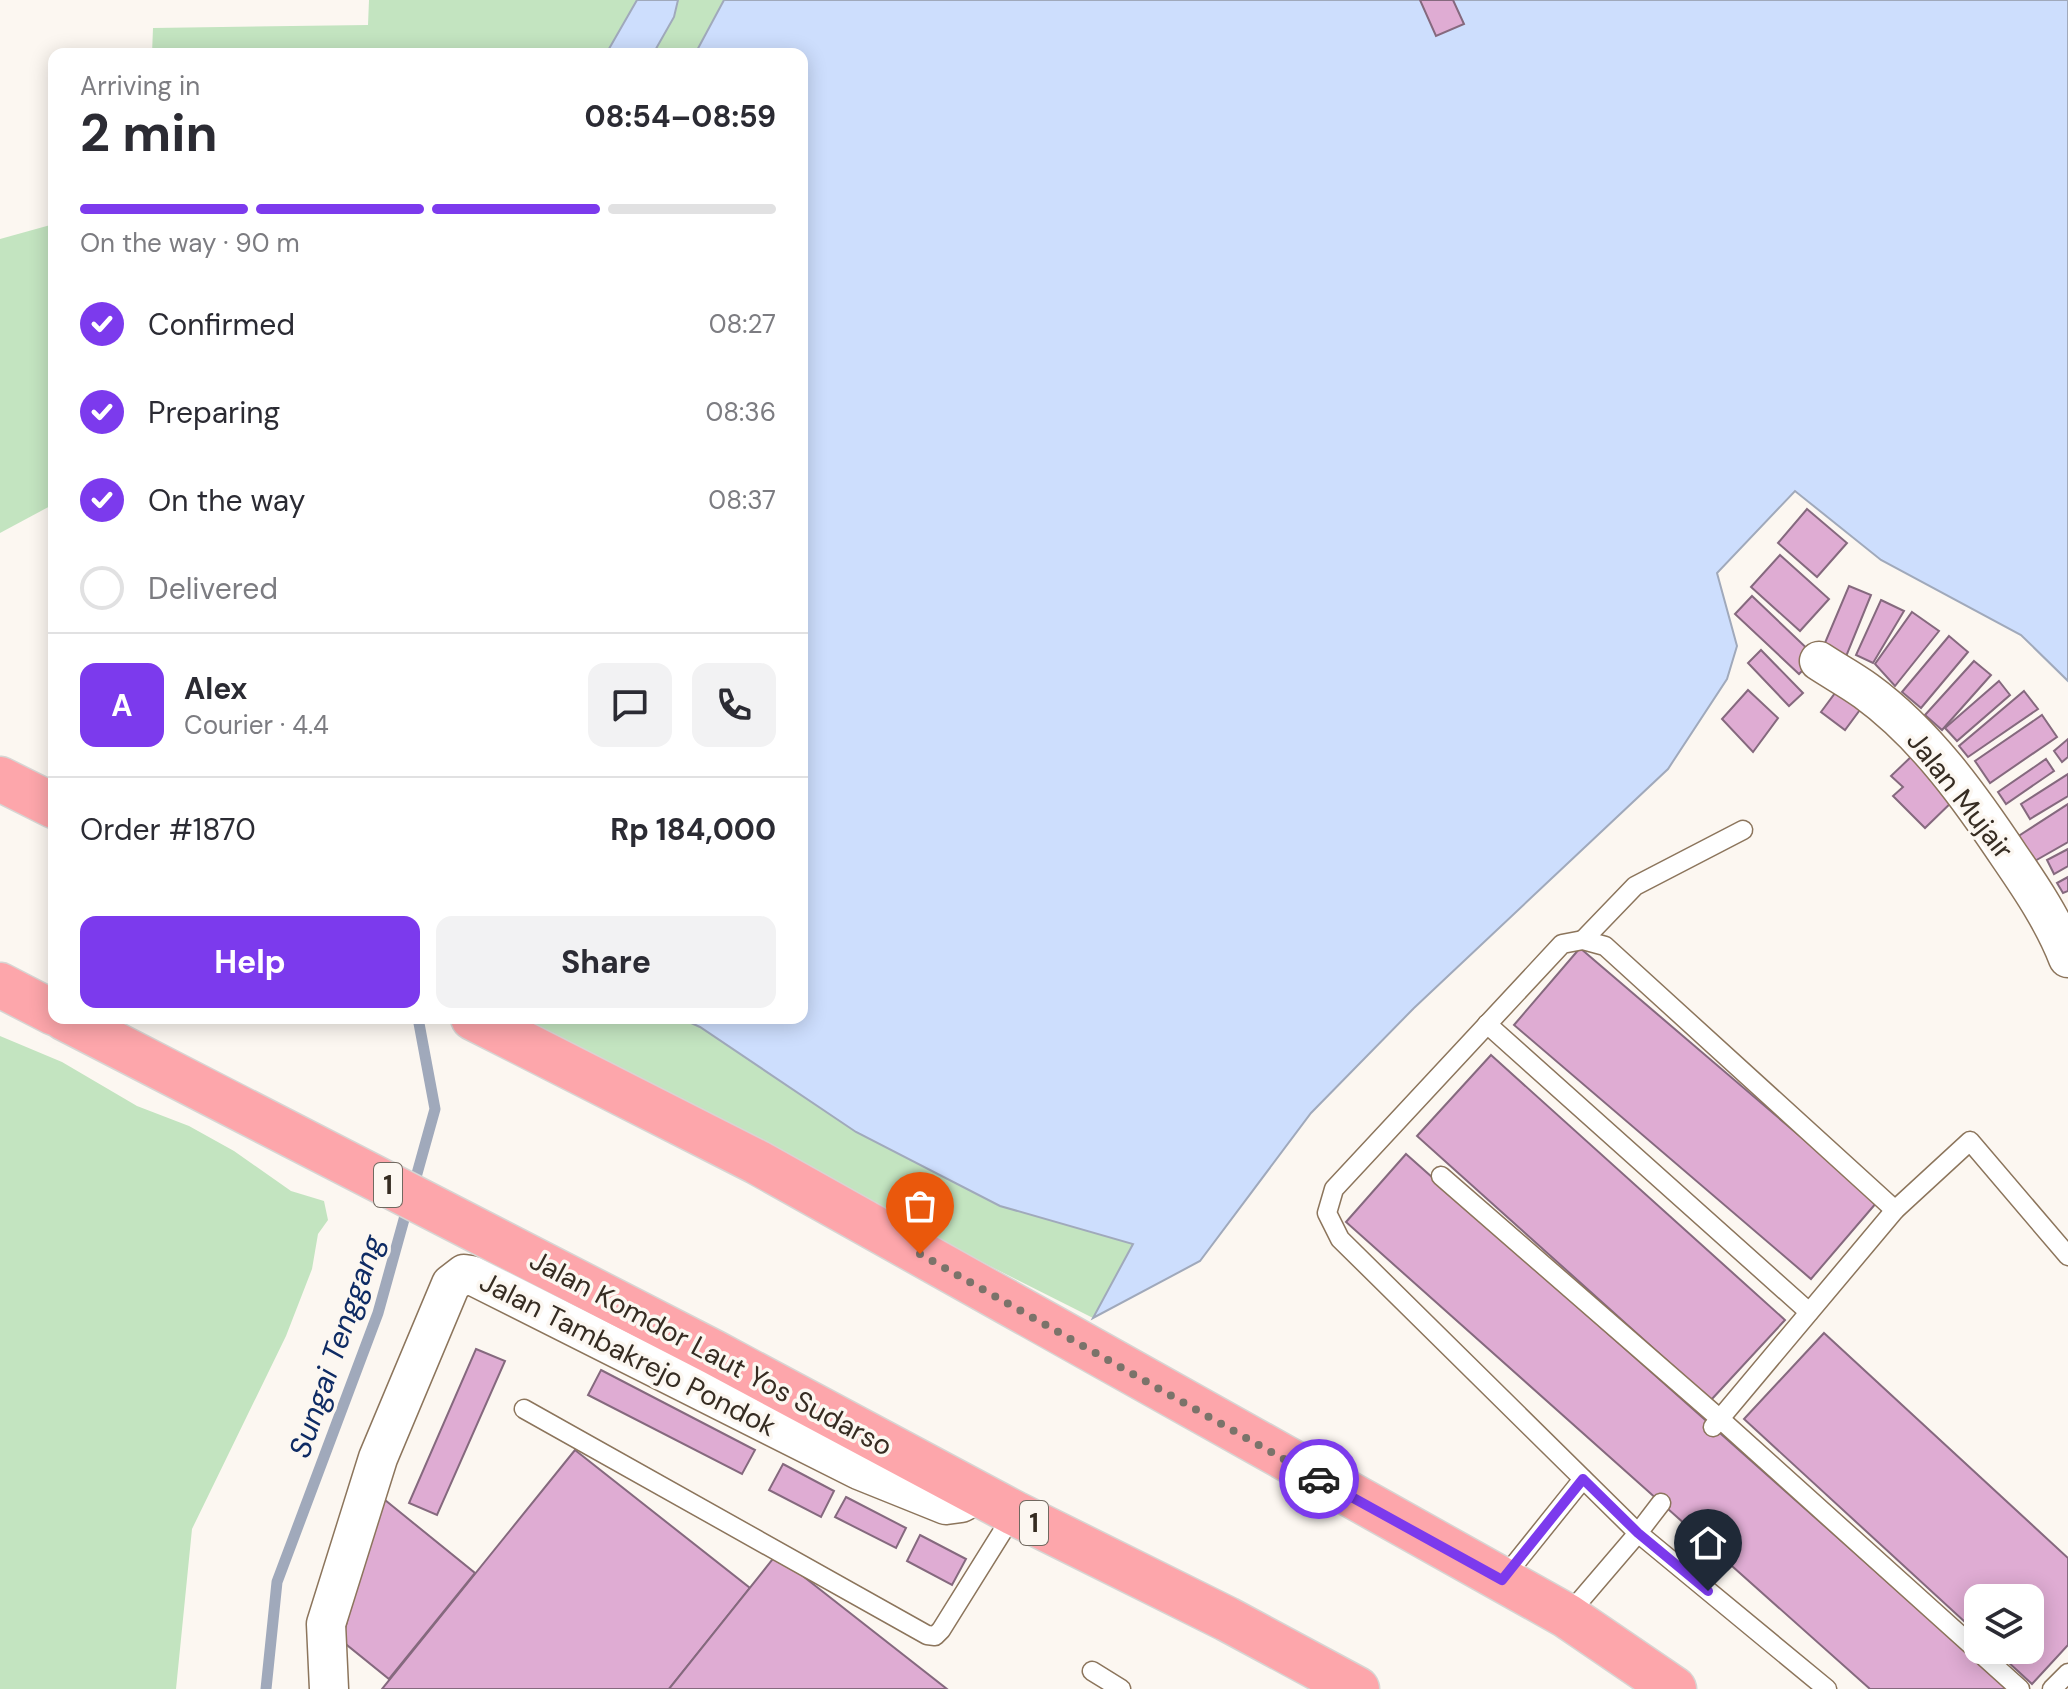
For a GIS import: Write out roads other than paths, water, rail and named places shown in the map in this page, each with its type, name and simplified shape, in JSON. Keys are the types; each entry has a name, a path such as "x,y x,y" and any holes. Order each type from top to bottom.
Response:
{"highway":[{"path":"0,779 48,803"},
{"path":"0,985 48,1010"},
{"name":"Jalan Komdor Laut Yos Sudarso","path":"76,1024 713,1352 996,1503 1227,1619 1357,1689"},
{"path":"485,1024 757,1162 1567,1616 1674,1689"}],"street":[{"name":"Jalan Mujair","path":"1819,661 1866,691 1906,725 1969,796 2030,886 2060,937 2068,958"},
{"name":"Jalan Tambakrejo Pondok","path":"329,1689 326,1624 378,1458 451,1284 464,1274 859,1470 946,1505 996,1503"}],"lane":[{"path":"1583,940 1635,886 1743,830"},
{"path":"1827,1689 1638,1533 1340,1239 1327,1213 1334,1189 1562,944 1583,940 1605,946 1895,1210"},
{"path":"1487,1024 1809,1312"},
{"path":"1716,1422 1895,1210 1970,1141 2068,1256"},
{"path":"1441,1176 2020,1689"},
{"path":"524,1409 927,1635 935,1636 941,1630 996,1503"},
{"path":"1502,1580 1583,1479"},
{"path":"1567,1616 1661,1503"},
{"path":"1092,1671 1121,1689"},
{"path":"2052,1689 2068,1673"}],"water":[{"path":"637,0 678,0 674,17 656,48 609,48"},
{"path":"724,0 2068,0 2068,681 2021,635 1881,560 1795,491 1717,573 1737,646 1727,679 1668,769 1414,1008 1311,1113 1200,1261 1093,1318 1133,1244 1000,1206 856,1132 693,1024 808,1024 808,48 698,48"}],"waterway":[{"name":"Sungai Tenggang","path":"413,1188 435,1109 419,1024"},
{"name":"Sungai Tenggang","path":"266,1689 277,1582 378,1313 408,1205"}]}
